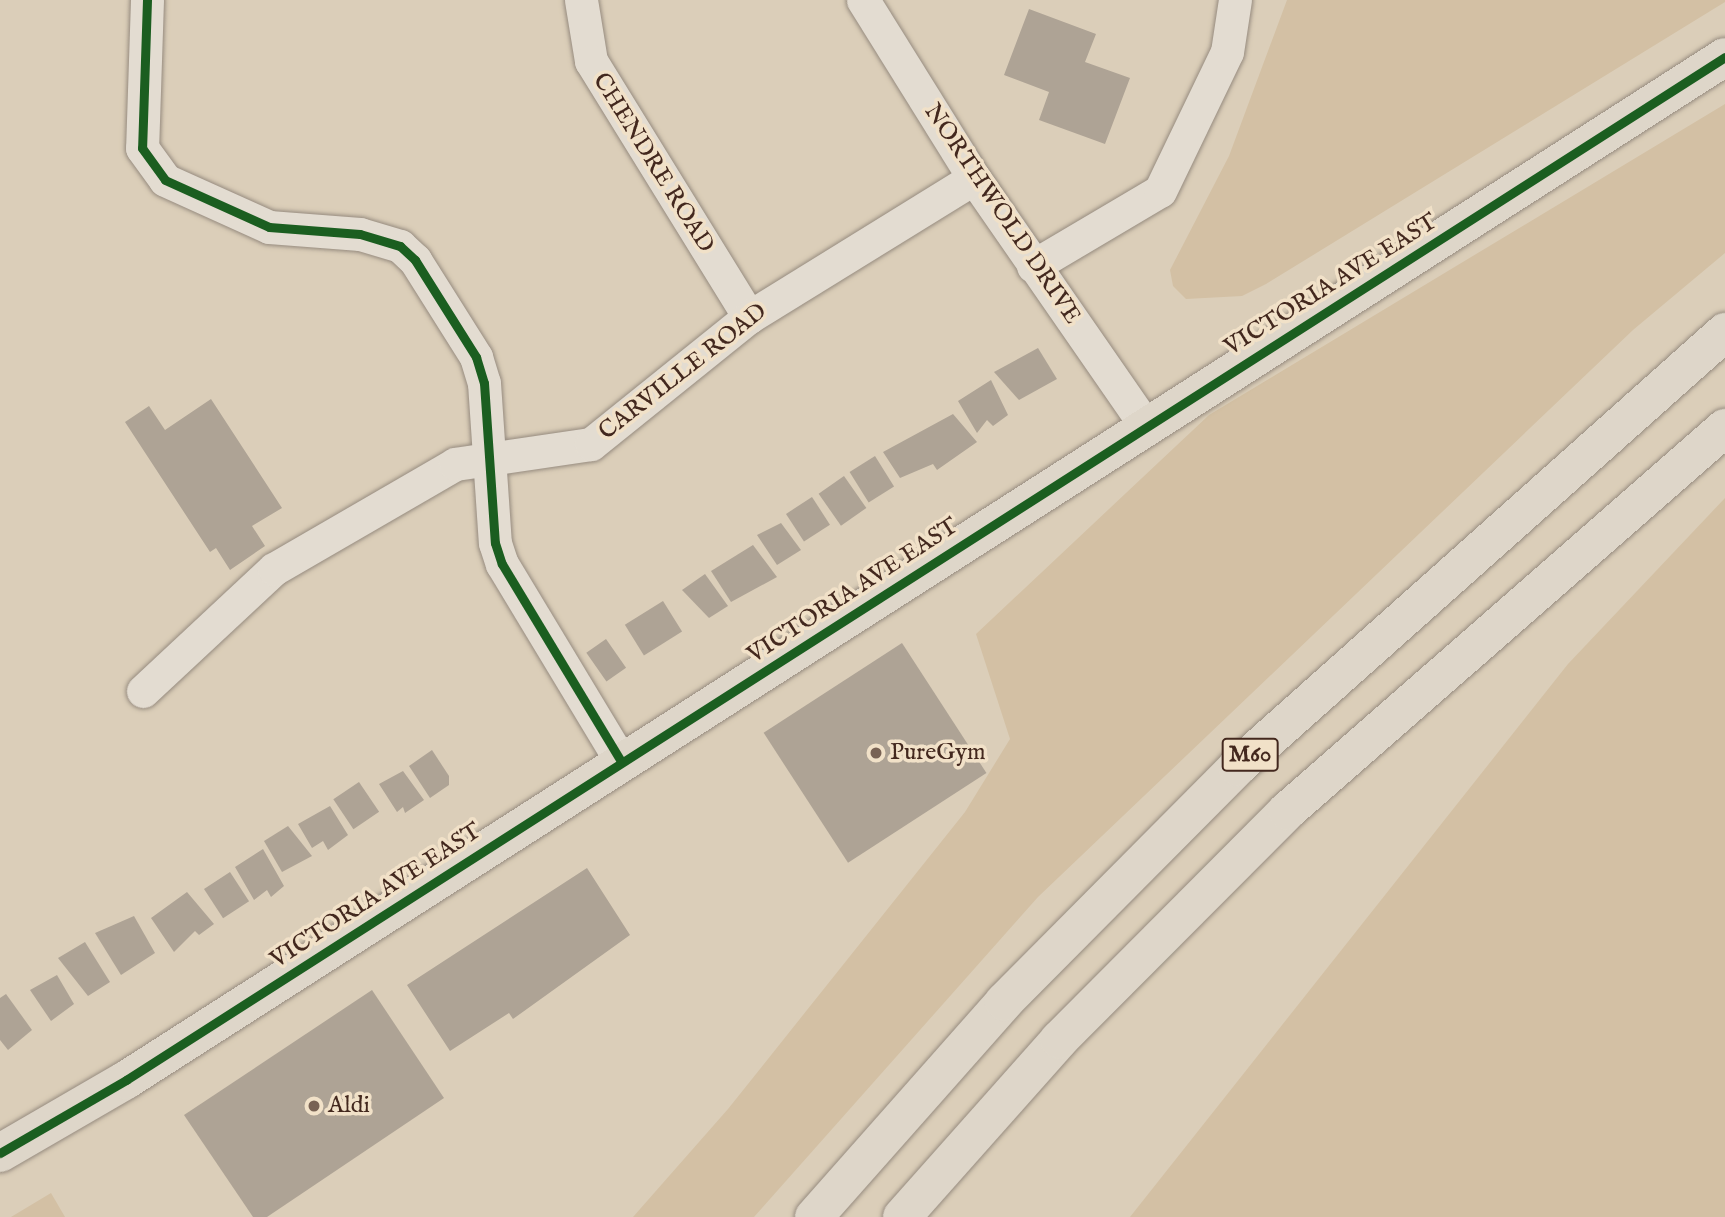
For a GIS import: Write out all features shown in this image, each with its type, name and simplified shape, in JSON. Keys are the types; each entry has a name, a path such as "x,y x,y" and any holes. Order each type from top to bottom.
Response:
{"main road":[{"name":"VICTORIA AVE EAST","path":"0,1153 126,1080 1145,425 1725,57"},
{"name":"M60","path":"814,1217 1004,1002 1237,767 1725,332"},
{"name":"M60","path":"902,1217 1059,1040 1287,811 1725,428"}],"street":[{"path":"147,0 142,148 152,165 186,193 269,227 360,234 400,246 415,260 476,357 484,383 502,565 621,761"},
{"name":"CHENDRE ROAD","path":"581,0 591,61 749,317"},
{"name":"NORTHWOLD DRIVE","path":"863,0 974,178 1145,425"},
{"path":"1033,266 1160,191 1227,52 1235,0"},
{"name":"CARVILLE ROAD","path":"142,691 274,569 429,474 455,464 490,461 591,444 749,317 974,178"}],"shaded area":[{"path":"1287,0 1725,2 1266,284 1242,296 1186,299 1173,286 1170,270 1229,156"},
{"path":"1725,104 1725,253 1633,330 1038,897 754,1217 633,1217 728,1109 965,812 1010,739 976,634 1209,415"},
{"path":"1725,498 1725,1217 1130,1217 1568,664"},
{"path":"51,1193 65,1217 11,1217"}],"building":[{"path":"1029,9 1096,34 1085,62 1130,78 1105,144 1039,120 1049,92 1004,75"},
{"path":"1038,348 1057,379 1019,400 994,372"},
{"path":"991,380 1008,415 993,426 987,420 977,433 958,401"},
{"path":"211,399 282,508 252,526 265,546 230,570 216,548 210,552 125,422 149,406 165,430"},
{"path":"953,414 977,442 937,470 933,464 900,478 883,452"},
{"path":"875,456 894,487 869,502 850,472"},
{"path":"844,476 866,508 841,526 819,494"},
{"path":"812,497 830,525 804,542 786,514"},
{"path":"781,523 801,550 777,565 757,535"},
{"path":"753,545 777,577 731,602 711,571"},
{"path":"705,574 728,606 709,618 682,590"},
{"path":"663,601 682,632 644,655 625,625"},
{"path":"606,639 626,668 606,681 586,653"},
{"name":"PureGym","path":"902,643 986,773 848,863 764,733"},
{"path":"432,750 449,776 449,785 430,798 409,766"},
{"path":"403,771 424,800 405,813 403,807 397,812 379,784"},
{"path":"359,782 379,812 353,829 333,799"},
{"path":"330,806 348,835 328,850 323,841 312,848 298,824"},
{"path":"288,826 312,856 282,872 264,841"},
{"path":"263,849 284,886 271,897 267,890 254,900 235,867"},
{"path":"587,868 630,935 513,1019 509,1013 450,1051 407,985"},
{"path":"230,872 249,901 223,918 204,889"},
{"path":"187,892 214,924 199,935 195,931 174,952 151,918"},
{"path":"134,916 155,953 121,975 95,933"},
{"path":"85,942 110,982 88,996 58,958"},
{"path":"57,975 74,1004 51,1021 30,990"},
{"name":"Aldi","path":"372,990 444,1098 267,1217 253,1217 184,1115"},
{"path":"6,994 32,1030 8,1050 0,1040 0,998"}],"cycle path":[{"path":"147,0 142,148 165,180 269,227 360,234 400,246 415,260 476,357 484,383 495,543 502,564 621,761"},
{"path":"0,1153 126,1080 1725,57"}],"place":[{"name":"PureGym","path":"876,753"},
{"name":"Aldi","path":"314,1106"}]}
